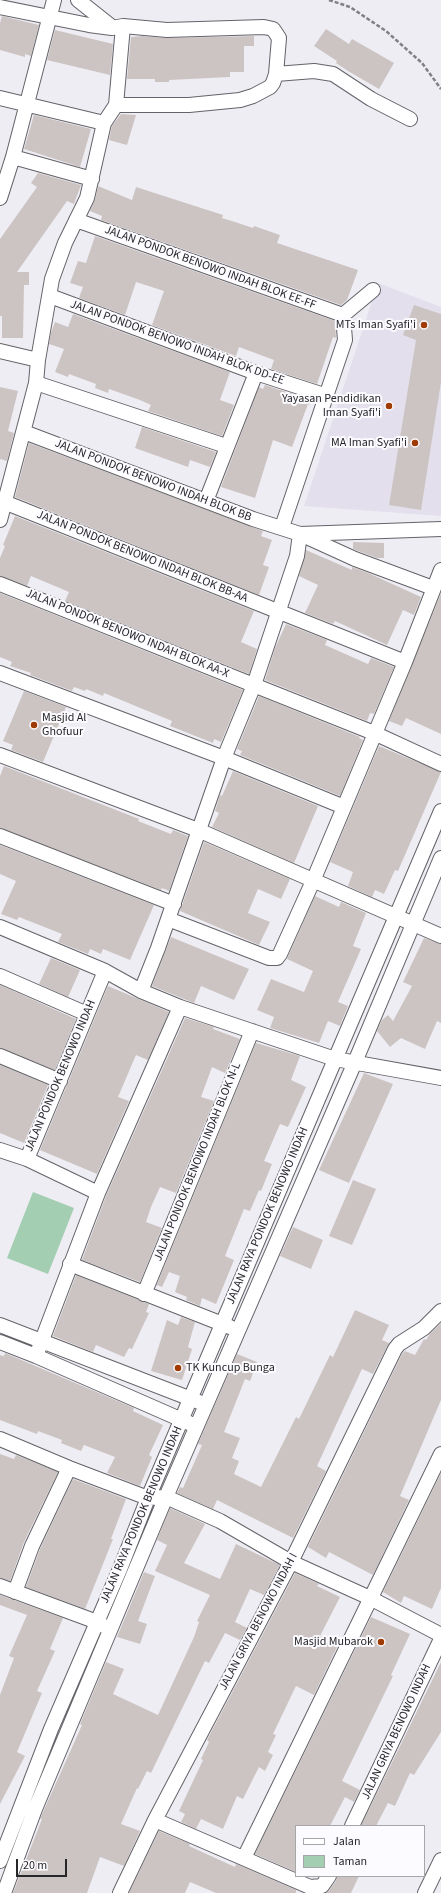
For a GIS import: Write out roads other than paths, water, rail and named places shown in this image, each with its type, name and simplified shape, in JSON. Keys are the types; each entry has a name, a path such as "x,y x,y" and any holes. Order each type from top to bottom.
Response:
{"street":[{"path":"1,190 13,157 54,0"},
{"path":"78,0 117,27"},
{"path":"0,7 49,17 117,27 167,30 270,28 275,32 279,40 276,74 273,83 270,87 240,100 189,105 116,105"},
{"path":"0,520 36,383 38,360 52,279 56,265 87,198 104,123 116,105 117,27"},
{"path":"276,74 314,71 333,74 371,99 410,119"},
{"path":"0,98 104,123"},
{"path":"13,157 92,179"},
{"name":"JALAN PONDOK BENOWO INDAH BLOK EE-FF","path":"76,220 344,315"},
{"path":"282,527 345,340 344,315 373,290"},
{"name":"JALAN PONDOK BENOWO INDAH BLOK DD-EE","path":"50,296 256,373 327,396"},
{"path":"0,351 38,360"},
{"path":"206,501 226,446 256,373"},
{"path":"36,383 226,446"},
{"name":"JALAN PONDOK BENOWO INDAH BLOK BB","path":"24,432 253,519 282,527 354,559 433,588"},
{"name":"JALAN PONDOK BENOWO INDAH BLOK BB-AA","path":"4,502 405,662"},
{"path":"141,991 174,904 198,830 224,758 254,685 280,612 297,556 300,534 441,529"},
{"path":"168,919 274,958 280,954 313,881 405,662 441,570"},
{"name":"JALAN PONDOK BENOWO INDAH BLOK AA-X","path":"0,584 374,733 441,764"},
{"path":"0,673 224,758 344,807"},
{"path":"0,755 198,830 441,936"},
{"name":"JALAN RAYA PONDOK BENOWO INDAH","path":"0,1861 51,1729 120,1569 148,1498 395,915 441,811"},
{"path":"0,836 174,904"},
{"name":"JALAN RAYA PONDOK BENOWO INDAH","path":"4,1893 35,1809 112,1630 166,1497 239,1332 441,858"},
{"path":"0,927 105,971 141,991 180,1007 335,1059 441,1078"},
{"name":"JALAN PONDOK BENOWO INDAH","path":"98,1193 27,1159 105,971"},
{"path":"0,976 87,1014"},
{"path":"36,1356 98,1193 180,1007"},
{"name":"JALAN PONDOK BENOWO INDAH BLOK N-L","path":"144,1294 252,1031"},
{"path":"0,1056 60,1081"},
{"path":"0,1150 27,1159"},
{"path":"70,1264 223,1324 239,1332"},
{"name":"JALAN GRIYA BENOWO INDAH I","path":"120,1893 155,1820 291,1562 395,1349 403,1341 424,1328 441,1311"},
{"path":"0,1325 206,1404"},
{"path":"0,1342 36,1356 197,1426"},
{"path":"0,1439 69,1468 148,1498 166,1497 220,1522 291,1562 370,1598 441,1635"},
{"path":"244,1858 441,1454"},
{"path":"15,1592 32,1546 69,1468"},
{"path":"0,1586 96,1622 112,1630"},
{"name":"JALAN GRIYA BENOWO INDAH","path":"352,1825 441,1639"},
{"path":"22,1803 35,1809"},
{"path":"155,1820 310,1887 322,1886 328,1877"},
{"path":"425,1893 441,1860"}],"place":[{"name":"MTs Iman Syafi'i","path":"424,325"},
{"name":"Yayasan Pendidikan Iman Syafi'i","path":"389,406"},
{"name":"MA Iman Syafi'i","path":"415,443"},
{"name":"Masjid Al Ghofuur","path":"34,725"},
{"name":"TK Kuncup Bunga","path":"178,1368"},
{"name":"Masjid Mubarok","path":"381,1642"}]}
